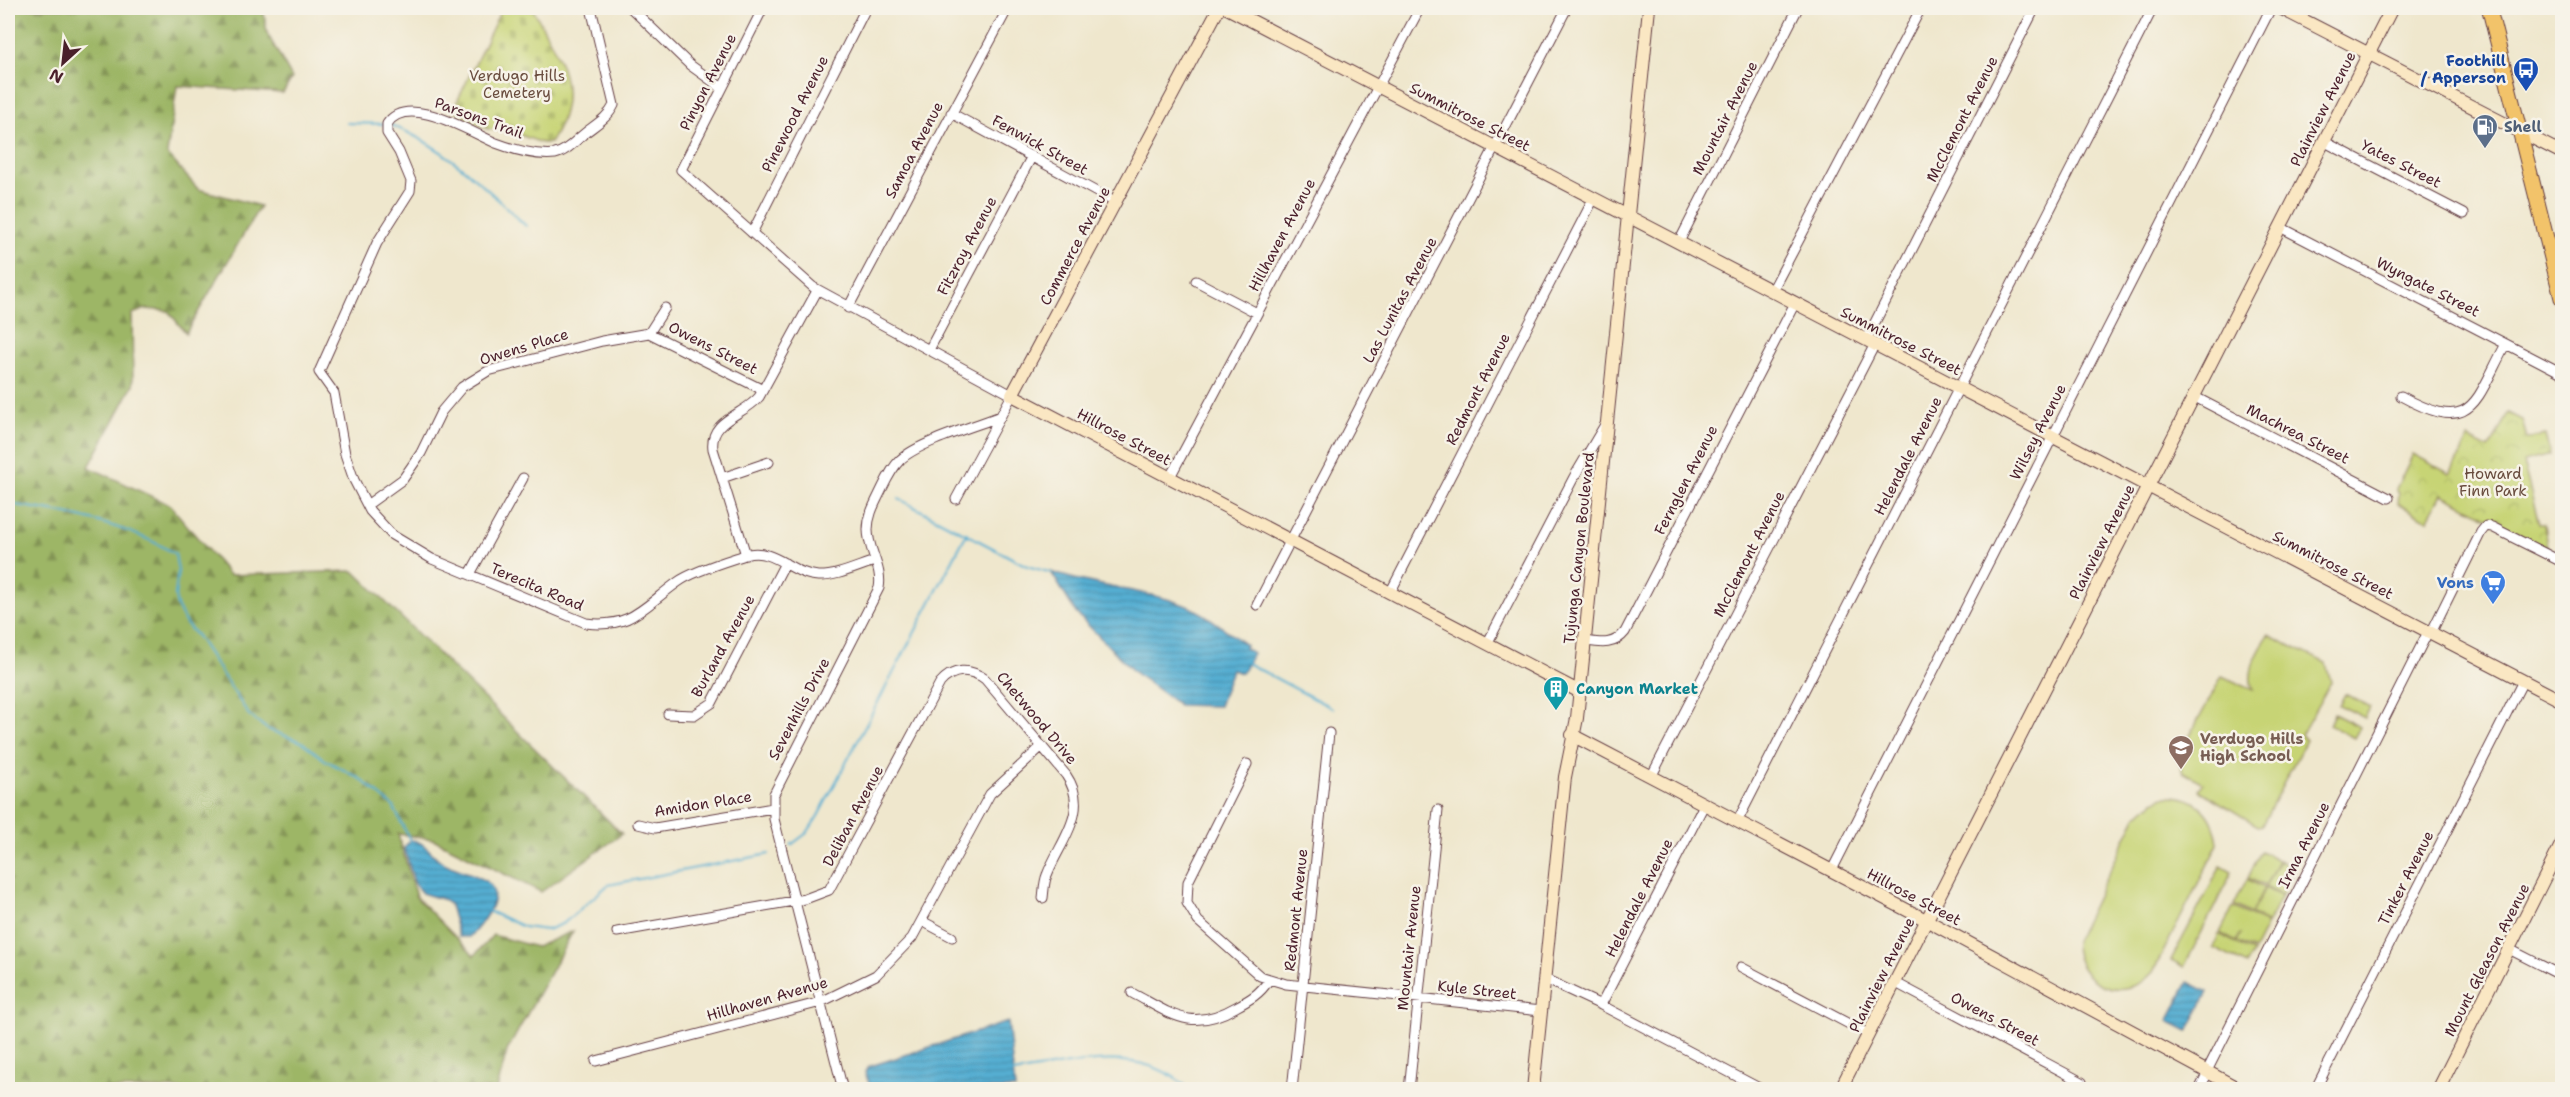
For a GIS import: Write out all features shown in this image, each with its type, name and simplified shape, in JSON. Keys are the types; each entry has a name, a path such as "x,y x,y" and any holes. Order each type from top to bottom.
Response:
{"main road":[{"path":"2489,8 2519,130 2559,274 2562,300"}],"street":[{"name":"Parsons Trail","path":"318,372 377,243 410,191 411,181 386,129 389,120 404,113 423,113 452,122 497,143 546,153 561,152 605,117 614,105 591,8"},
{"path":"631,8 690,65 722,88"},
{"name":"Pinyon Avenue","path":"681,170 763,8"},
{"name":"Pinewood Avenue","path":"752,233 866,8"},
{"name":"Samoa Avenue","path":"848,308 1008,8"},
{"name":"Commerce Avenue","path":"956,499 1219,8"},
{"name":"Summitrose Street","path":"1227,8 2562,701"},
{"name":"Hillhaven Avenue","path":"1170,477 1420,8"},
{"name":"Las Lunitas Avenue","path":"1257,606 1567,8"},
{"name":"Tujunga Canyon Boulevard","path":"1533,1089 1565,777 1580,692 1649,8"},
{"name":"Mountair Avenue","path":"1679,242 1798,8"},
{"path":"1772,291 1921,8"},
{"name":"McClemont Avenue","path":"1652,777 2035,8"},
{"name":"Helendale Avenue","path":"1737,822 2153,8"},
{"name":"Wilsey Avenue","path":"1832,870 2271,8"},
{"path":"2280,8 2562,153"},
{"name":"Plainview Avenue","path":"1844,1088 1894,982 2392,8"},
{"name":"Fenwick Street","path":"951,113 1115,202"},
{"name":"Yates Street","path":"2323,141 2464,214"},
{"name":"Fitzroy Avenue","path":"929,350 1032,156"},
{"name":"Hillrose Street","path":"681,170 817,291 1580,692"},
{"name":"Redmont Avenue","path":"1390,593 1594,198"},
{"name":"Wyngate Street","path":"2280,227 2562,373"},
{"path":"1196,281 1257,313"},
{"path":"746,555 712,443 716,430 746,409 763,390 817,291"},
{"name":"Fernglen Avenue","path":"1585,641 1610,642 1617,640 1625,632 1795,303"},
{"path":"649,333 665,308"},
{"name":"Owens Street","path":"649,333 763,390"},
{"name":"Owens Place","path":"367,505 403,479 422,453 441,412 462,387 488,371 602,340 649,333"},
{"path":"2401,396 2432,412 2448,415 2464,411 2478,397 2506,345"},
{"name":"Terecita Road","path":"318,372 334,393 345,453 367,505 400,542 577,620 606,624 639,614 679,581 746,555 764,554 807,574 822,576 875,561"},
{"name":"Machrea Street","path":"2193,396 2389,498"},
{"name":"Sevenhills Drive","path":"843,1089 793,901 773,808 779,780 875,596 880,578 868,536 870,514 899,461 918,449 1001,416"},
{"path":"1487,644 1574,477 1607,421"},
{"path":"722,478 769,462"},
{"path":"470,574 523,478"},
{"name":"Irma Avenue","path":"2199,1089 2481,532 2486,526 2492,527 2562,562"},
{"name":"Burland Avenue","path":"668,714 694,715 712,703 785,563"},
{"name":"Chetwood Drive","path":"963,670 985,679 1071,781 1076,795 1076,808 1071,827 1046,876 1043,898"},
{"name":"Deliban Avenue","path":"617,932 817,896 833,885 940,683 948,675 963,670"},
{"name":"Tinker Avenue","path":"2315,1089 2523,681"},
{"name":"Redmont Avenue","path":"1292,1089 1329,733"},
{"name":"Hillrose Street","path":"1572,735 1832,870 2241,1089"},
{"name":"Hillhaven Avenue","path":"596,1061 821,1002 876,975 907,945 990,794 1041,747"},
{"path":"1132,993 1176,1017 1199,1021 1219,1016 1249,1000 1259,994 1268,981 1198,921 1189,909 1186,897 1188,882 1246,764"},
{"name":"Helendale Avenue","path":"1601,1005 1704,805"},
{"name":"Amidon Place","path":"638,824 655,828 773,808"},
{"name":"Mountair Avenue","path":"1409,1089 1438,810"},
{"name":"Mount Gleason Avenue","path":"2438,1089 2562,843"},
{"path":"921,921 952,937"},
{"path":"2509,949 2562,976"},
{"path":"1741,967 1869,1034"},
{"path":"1545,979 1601,1005 1763,1089"},
{"name":"Kyle Street","path":"1268,981 1541,1011"},
{"name":"Owens Street","path":"1894,982 2082,1082"}],"green space":[{"path":"8,8 263,8 267,33 292,78 283,93 177,86 167,154 198,189 260,206 186,333 168,311 146,309 132,314 133,385 89,467 170,505 229,575 354,571 622,834 541,892 433,839 398,834 416,897 474,956 493,935 536,947 573,931 507,1051 497,1089 8,1089"},
{"name":"Verdugo Hills Cemetery","path":"502,8 528,8 534,11 559,60 566,91 565,108 560,125 550,143 542,143 509,131 487,129 453,110"},
{"name":"Howard Finn Park","path":"2508,413 2522,420 2527,439 2545,435 2550,455 2523,462 2539,524 2544,524 2547,548 2442,494 2428,520 2398,504 2399,494 2396,489 2413,454 2450,474 2469,439 2489,449"},
{"path":"2268,635 2326,663 2331,682 2301,735 2306,740 2262,825 2258,826 2199,790 2203,783 2183,772 2180,764 2190,743 2187,741 2222,676 2253,690 2252,669"},
{"path":"2345,694 2370,707 2365,718 2339,705"},
{"path":"2334,714 2360,727 2354,738 2329,725"},
{"path":"2166,796 2187,799 2202,808 2213,824 2218,844 2153,972 2141,982 2129,987 2103,986 2083,969 2077,957 2075,942 2136,817 2154,801"},
{"path":"2261,851 2278,860 2265,886 2248,878"},
{"path":"2279,860 2295,868 2282,895 2265,887"},
{"path":"2221,866 2232,872 2184,967 2171,960"},
{"path":"2247,879 2264,888 2251,914 2234,905"},
{"path":"2265,888 2281,896 2268,923 2251,914"},
{"path":"2233,907 2267,924 2254,950 2237,942 2241,933 2236,942 2220,933"},
{"path":"2219,934 2253,952 2247,965 2213,948"}],"water":[{"path":"1051,572 1179,603 1209,618 1246,645 1245,648 1253,653 1242,673 1232,670 1219,706 1179,705 1134,672 1076,613"},
{"path":"410,840 420,843 444,863 489,884 493,891 493,899 489,911 469,937 459,937 450,905 445,900 422,893 415,885 404,848"},
{"path":"2188,982 2208,992 2188,1031 2168,1021"},
{"path":"1008,1022 1015,1089 871,1089 865,1072 868,1067"}],"waterway":[{"path":"347,123 386,124"},
{"path":"391,125 411,134 447,156 480,182 526,226"},
{"path":"899,499 1027,566 1052,573"},
{"path":"8,504 72,515 116,527 175,554 178,571 175,596 177,606 186,624 197,636 249,715 267,729 302,742 325,760 359,778 393,806 411,842"},
{"path":"791,845 807,833 818,816 967,533"},
{"path":"1247,663 1332,708"},
{"path":"488,911 524,927 547,930 564,923 608,885 769,854"},
{"path":"1012,1073 1082,1062 1128,1061 1150,1066 1171,1075 1190,1090"}],"place":[{"name":"Foothill / Apperson","path":"2526,93"},
{"name":"Shell","path":"2485,150"},
{"name":"Vons","path":"2493,606"},
{"name":"Canyon Market","path":"1556,712"},
{"name":"Verdugo Hills High School","path":"2181,771"}]}
